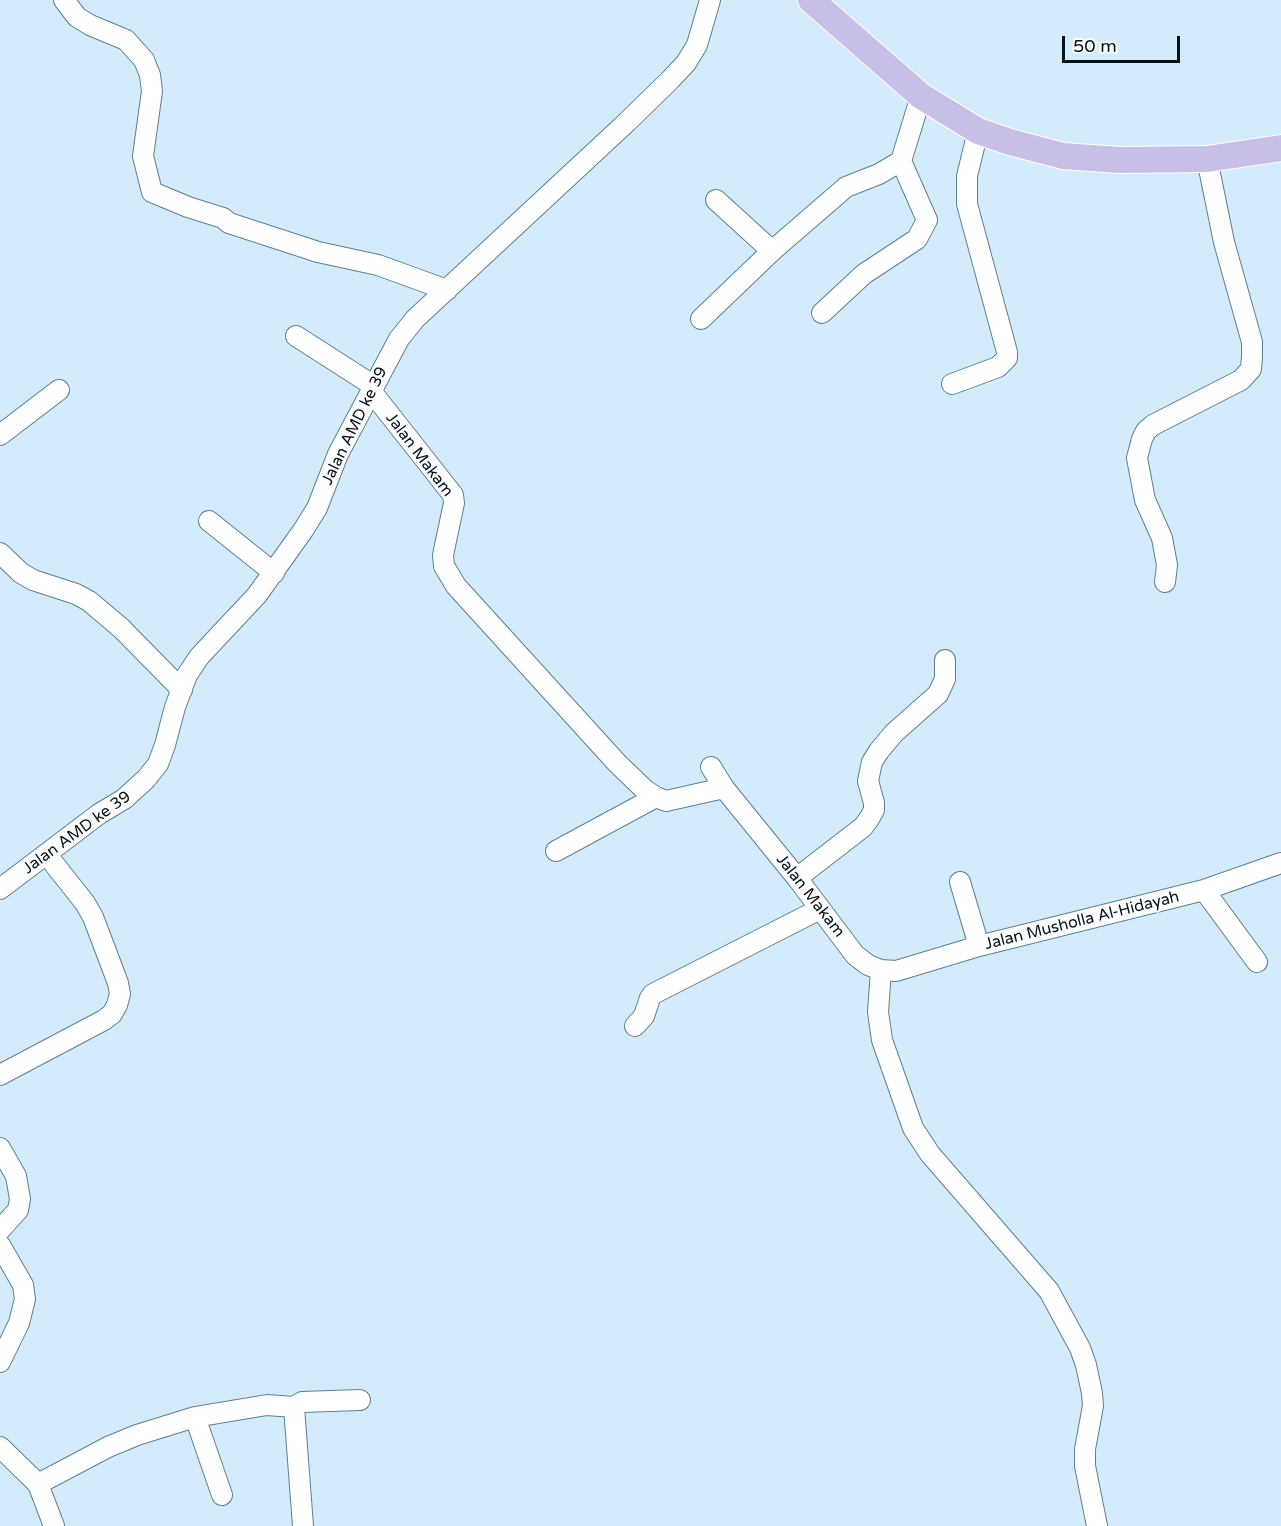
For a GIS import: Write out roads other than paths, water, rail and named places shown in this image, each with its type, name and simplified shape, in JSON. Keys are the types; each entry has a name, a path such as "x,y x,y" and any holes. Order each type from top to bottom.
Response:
{"main road":[{"path":"811,0 921,96 978,131 1010,142 1063,156 1119,160 1207,159 1281,148"}],"street":[{"path":"64,0 77,17 90,26 126,40 144,60 150,75 152,91 143,156 152,192 223,218 230,223 318,252 378,265 447,290"},
{"name":"Jalan AMD ke 39","path":"0,889 99,814 124,800 147,779 158,764 175,706 187,675 200,657 257,595 317,508 338,454 399,339 415,319 627,122 686,63 697,45 711,0"},
{"path":"822,313 864,273 917,239 927,220 901,161 921,96"},
{"path":"952,384 998,367 1007,358 967,204 967,176 978,131"},
{"path":"1164,582 1167,565 1162,538 1145,500 1137,458 1142,439 1153,425 1241,380 1251,369 1252,342 1224,242 1207,159"},
{"path":"701,319 772,251 846,186 879,174 901,161"},
{"path":"716,200 772,251"},
{"name":"Jalan Makam","path":"296,336 372,389 453,495 454,503 443,555 448,576 617,763 645,790 656,797"},
{"path":"0,435 59,390"},
{"path":"209,521 274,573"},
{"path":"0,553 21,573 33,580 76,594 89,601 121,628 182,690"},
{"path":"797,878 863,827 869,819 874,810 868,780 872,762 894,733 938,694 945,679 945,660"},
{"name":"Jalan Makam","path":"711,767 724,788 797,878 855,955 868,965 881,970"},
{"path":"556,851 656,797 666,801 724,788"},
{"path":"0,1075 104,1020 112,1014 120,994 93,917 85,903 47,855"},
{"name":"Jalan Musholla Al-Hidayah","path":"881,970 896,971 979,946 1204,890 1281,863"},
{"path":"960,882 979,946"},
{"path":"1204,890 1257,962"},
{"path":"634,1026 646,1012 653,994 820,909"},
{"path":"881,970 878,1012 882,1040 913,1128 930,1154 1049,1291 1080,1347 1089,1373 1092,1393 1085,1466 1097,1526"},
{"path":"0,1148 16,1176 20,1199 18,1210 0,1230"},
{"path":"0,1245 23,1285 25,1299 19,1323 0,1362"},
{"path":"38,1484 108,1447 137,1435 195,1417 267,1405 294,1407 302,1402 360,1400"},
{"path":"294,1407 303,1526"},
{"path":"195,1417 222,1494"},
{"path":"0,1447 38,1484 54,1526"}]}
